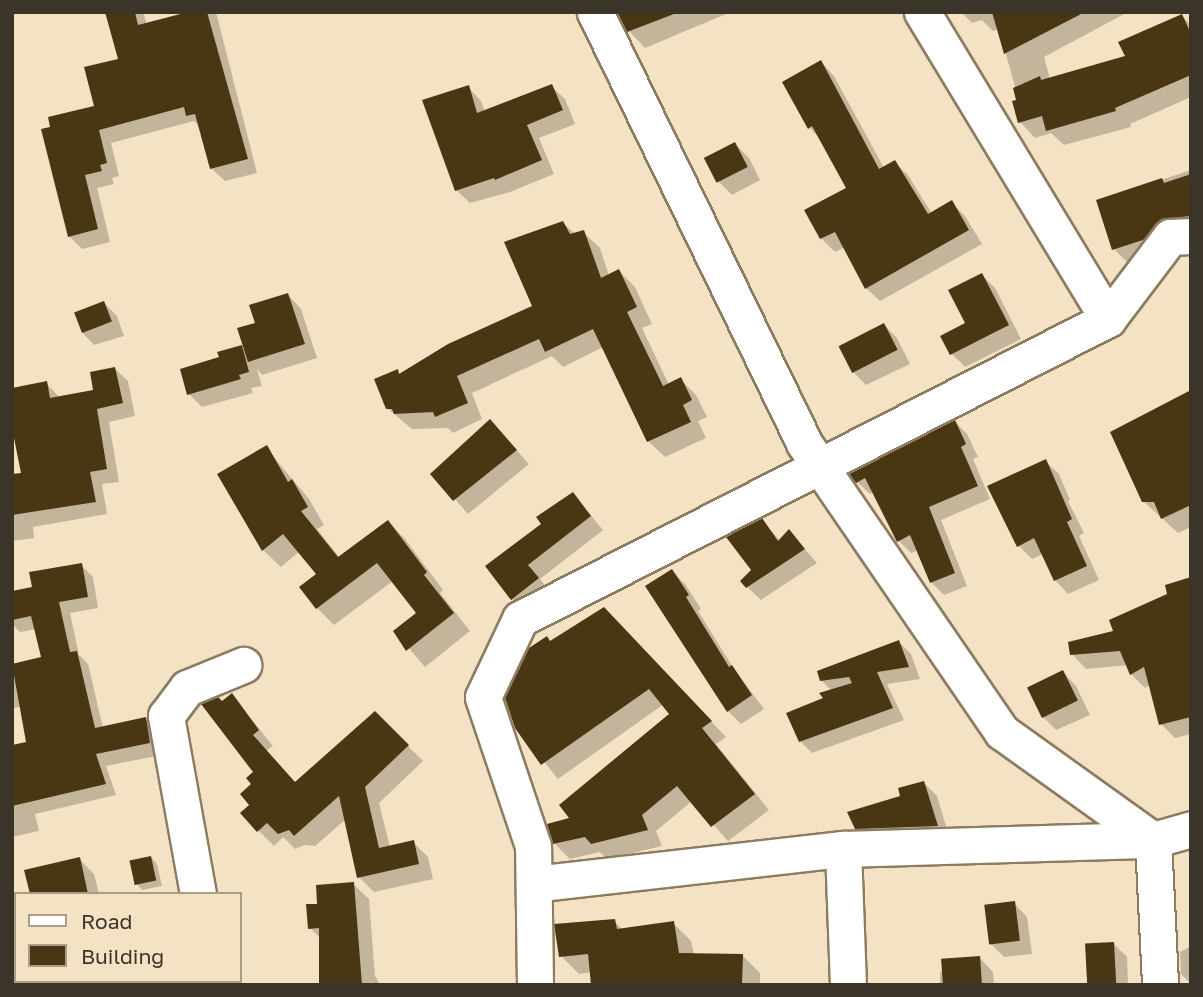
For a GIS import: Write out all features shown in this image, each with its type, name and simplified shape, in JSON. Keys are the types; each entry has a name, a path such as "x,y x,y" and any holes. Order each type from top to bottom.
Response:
{"street":[{"path":"595,12 804,443 1002,732 1153,840"},
{"path":"922,12 1108,319"},
{"path":"535,985 533,846 483,697 520,619 1108,319 1170,237 1191,236"},
{"path":"198,892 166,716 187,688 243,665"},
{"path":"534,884 844,849 1153,840 1191,829"},
{"path":"1153,840 1160,985"},
{"path":"844,849 848,985"}],"building":[{"path":"105,12 135,12 138,25 188,12 207,12 248,159 210,169 195,114 186,116 184,107 99,130 107,163 100,165 102,171 85,175 98,229 68,237 41,129 50,127 48,117 94,106 84,67 118,59"},
{"path":"617,12 674,12 674,14 627,32"},
{"path":"992,12 1085,12 1004,54"},
{"path":"1182,14 1191,34 1191,75 1115,108 1116,111 1046,131 1042,116 1018,123 1012,101 1016,100 1013,88 1040,76 1041,80 1125,56 1118,42"},
{"path":"821,60 879,169 895,160 928,214 952,200 969,230 865,289 835,232 820,239 804,210 846,188 812,126 808,129 782,82"},
{"path":"552,84 563,110 527,125 542,160 495,180 494,178 455,191 422,100 469,85 477,113"},
{"path":"735,142 748,167 717,183 704,158"},
{"path":"1191,174 1191,216 1161,219 1143,240 1112,250 1096,200 1162,178 1164,183"},
{"path":"563,221 570,234 584,230 601,278 619,269 637,307 627,312 663,386 681,377 692,400 683,405 691,422 647,442 593,329 545,352 539,339 457,376 468,403 435,417 433,412 394,414 392,409 386,409 374,379 398,369 399,374 448,344 532,306 504,242"},
{"path":"982,273 1009,325 950,355 940,336 965,323 948,290"},
{"path":"288,293 305,344 248,362 237,328 255,323 249,305"},
{"path":"104,301 112,322 82,333 74,312"},
{"path":"884,323 898,350 852,373 839,346"},
{"path":"242,345 249,372 239,375 241,379 187,395 180,369 219,357 217,352"},
{"path":"115,367 123,403 97,409 107,469 90,472 96,502 12,515 12,474 21,473 12,428 12,388 47,381 50,398 93,390 90,372"},
{"path":"1191,390 1191,505 1161,519 1154,502 1142,502 1110,432"},
{"path":"490,419 517,450 453,501 430,474"},
{"path":"955,420 966,444 961,447 978,486 929,507 955,573 930,583 910,535 897,542 865,478 856,483 849,474"},
{"path":"267,445 288,482 292,479 308,507 301,511 338,557 388,520 427,572 424,575 454,613 406,651 393,631 416,613 377,563 316,609 299,587 316,574 283,534 262,551 217,474"},
{"path":"1046,459 1072,519 1067,522 1087,566 1054,581 1034,538 1017,547 987,486"},
{"path":"573,492 591,516 528,565 539,578 511,600 485,566 541,524 536,517"},
{"path":"762,518 778,541 789,529 805,549 746,588 740,581 751,570 726,537"},
{"path":"82,563 88,597 59,602 70,652 77,651 95,728 146,717 150,743 96,754 106,784 12,806 12,745 26,742 12,664 41,657 31,616 12,620 12,591 32,587 29,572"},
{"path":"672,569 729,667 732,665 752,695 727,712 645,586"},
{"path":"1191,577 1191,717 1159,725 1144,667 1130,675 1120,651 1070,655 1068,642 1113,631 1109,620 1167,594 1165,585"},
{"path":"604,607 712,721 702,728 755,794 711,827 677,786 642,815 648,830 591,844 585,837 553,844 547,824 569,818 559,805 669,714 649,689 541,765 515,728 505,698 529,648 547,636 550,641"},
{"path":"899,640 909,667 877,672 893,708 799,742 786,713 823,698 819,693 852,683 849,677 820,681 817,671"},
{"path":"1063,670 1078,701 1042,718 1027,688"},
{"path":"232,693 259,730 253,735 295,782 375,711 409,745 365,787 379,848 414,840 419,864 357,878 339,796 294,836 289,830 278,834 267,823 257,832 240,813 249,805 240,794 251,784 246,778 253,772 201,704 218,697 222,701"},
{"path":"924,781 938,826 855,829 847,812 900,796 898,788"},
{"path":"151,856 156,880 135,885 129,861"},
{"path":"80,857 88,892 30,892 24,870"},
{"path":"354,882 362,985 319,985 319,928 308,929 306,904 317,904 316,885"},
{"path":"1015,901 1020,941 989,944 984,905"},
{"path":"615,919 617,929 674,921 679,953 743,954 742,985 591,985 588,954 559,957 554,924"},
{"path":"1114,942 1116,985 1087,985 1085,944"},
{"path":"980,956 982,985 943,985 941,959"}]}
